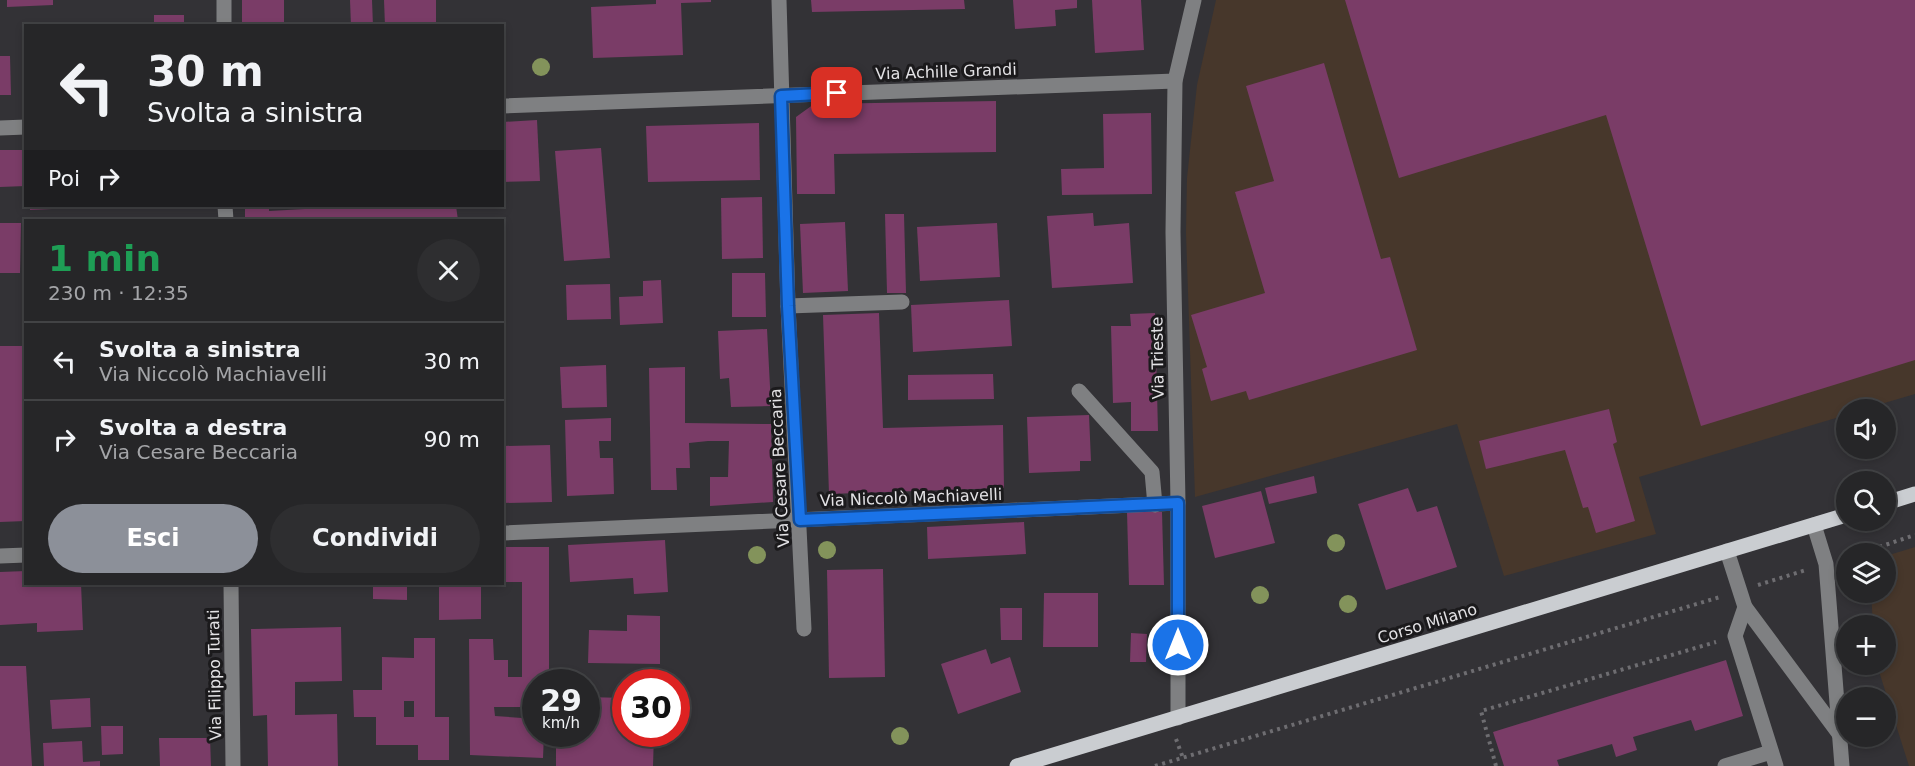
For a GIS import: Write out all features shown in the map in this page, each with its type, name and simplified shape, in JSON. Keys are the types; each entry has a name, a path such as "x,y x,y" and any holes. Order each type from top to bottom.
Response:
{"main road":[{"path":"1896,500 1915,494"},
{"name":"Corso Milano","path":"1017,766 1836,518"}],"street":[{"path":"224,0 224,24"},
{"name":"Via Cesare Beccaria","path":"779,0 788,306 804,629"},
{"name":"Via Trieste","path":"1178,718 1178,503 1173,232 1175,81 1194,0"},
{"name":"Via Achille Grandi","path":"504,106 1175,81"},
{"path":"0,129 24,127"},
{"path":"788,306 902,302"},
{"path":"1079,391 1152,472 1155,505"},
{"name":"Via Niccolò Machiavelli","path":"504,533 1178,503"},
{"path":"1814,525 1826,564 1836,687"},
{"path":"1727,551 1745,607 1836,730"},
{"path":"0,556 24,555"},
{"name":"Via Filippo Turati","path":"231,585 233,766"},
{"path":"1725,766 1774,759 1734,636 1745,607"},
{"path":"1841,747 1842,766"}],"path":[{"path":"1891,543 1915,535"},
{"path":"1155,766 1826,564"},
{"path":"1496,766 1481,711 1734,636"}],"shaded area":[{"path":"1216,0 1915,0 1915,394 1896,400 1836,399 1836,418 1639,477 1656,534 1504,576 1457,424 1195,497 1186,233 1187,178 1197,85"},
{"path":"1915,547 1915,766 1909,766 1896,725 1896,687 1884,687 1880,675 1896,675 1896,615 1872,615 1872,603 1896,603 1896,553"}],"building":[{"path":"7,0 53,0 53,5 7,7"},
{"path":"242,0 284,0 284,24 242,24"},
{"path":"350,0 372,0 373,24 351,24"},
{"path":"384,0 436,0 436,24 385,24"},
{"path":"656,0 711,0 711,2 681,3 683,55 593,58 591,7 656,4"},
{"path":"811,0 964,0 965,9 812,12"},
{"path":"1013,0 1077,0 1077,8 1055,10 1056,26 1015,29"},
{"path":"1092,0 1141,0 1144,50 1095,53"},
{"path":"1345,0 1915,0 1915,360 1701,426 1606,115 1399,178"},
{"path":"154,15 184,15 184,24 154,24"},
{"path":"0,56 10,56 11,95 0,95"},
{"path":"1324,63 1381,259 1390,257 1417,350 1249,400 1246,391 1211,401 1202,369 1207,367 1191,315 1265,293 1235,192 1274,181 1246,86"},
{"path":"996,101 996,152 834,154 835,194 797,194 796,117 814,104"},
{"path":"1151,113 1152,194 1062,195 1061,169 1104,168 1103,114"},
{"path":"537,120 540,181 504,182 504,122"},
{"path":"759,123 760,180 648,182 646,126"},
{"path":"601,148 610,258 564,261 555,151"},
{"path":"0,150 24,150 24,186 0,187"},
{"path":"762,197 763,258 722,259 721,198"},
{"path":"30,207 52,207 52,209 30,210"},
{"path":"245,207 269,207 269,211 340,207 456,207 458,219 245,219"},
{"path":"1093,213 1094,226 1129,223 1133,283 1052,288 1047,216"},
{"path":"885,214 904,214 906,293 887,293"},
{"path":"845,222 848,291 803,293 800,224"},
{"path":"0,223 21,223 20,273 0,273"},
{"path":"997,223 1000,277 920,281 917,227"},
{"path":"732,273 765,273 766,317 732,317"},
{"path":"661,280 663,323 620,325 619,297 643,296 643,281"},
{"path":"610,284 611,319 567,320 566,285"},
{"path":"1009,300 1012,346 913,352 911,305"},
{"path":"879,313 883,428 1003,425 1004,488 829,494 823,315"},
{"path":"1155,313 1158,431 1131,431 1131,402 1113,403 1111,326 1131,326 1130,314"},
{"path":"767,329 771,406 731,407 729,378 720,379 718,331"},
{"path":"0,346 24,346 24,521 0,522"},
{"path":"606,365 607,407 562,408 560,367"},
{"path":"685,367 685,423 771,424 773,502 710,506 710,477 728,477 729,441 689,443 690,468 676,468 677,490 651,490 649,368"},
{"path":"993,374 994,399 908,400 908,375"},
{"path":"1609,409 1617,442 1613,444 1635,521 1596,533 1588,507 1583,508 1565,450 1486,469 1479,441"},
{"path":"1089,415 1091,461 1080,461 1080,471 1029,473 1027,417"},
{"path":"611,418 611,441 599,441 600,458 613,458 614,494 567,496 565,420"},
{"path":"550,445 552,502 504,503 504,446"},
{"path":"1314,476 1317,493 1269,504 1265,488"},
{"path":"1408,488 1417,512 1437,506 1457,567 1386,590 1358,504"},
{"path":"1261,491 1275,543 1215,558 1202,506"},
{"path":"1127,512 1162,512 1164,585 1129,585"},
{"path":"1024,522 1026,554 928,559 927,527"},
{"path":"665,540 668,592 634,594 633,578 570,582 568,545"},
{"path":"504,547 549,547 549,669 522,669 522,582 504,582"},
{"path":"883,569 885,677 829,678 827,570"},
{"path":"24,571 24,585 81,585 83,630 37,632 37,623 0,625 0,572"},
{"path":"373,585 407,585 407,600 373,599"},
{"path":"439,585 481,585 481,619 439,620"},
{"path":"1044,593 1098,593 1098,647 1043,647"},
{"path":"1000,608 1022,608 1022,640 1001,640"},
{"path":"627,615 660,616 660,664 588,663 589,630 627,631"},
{"path":"341,627 342,681 295,682 295,715 337,714 338,766 268,766 267,715 253,716 251,629"},
{"path":"1131,633 1147,634 1146,662 1130,662"},
{"path":"414,638 435,638 435,717 449,717 449,760 418,760 418,745 376,745 376,717 354,717 353,690 382,690 382,657 414,658","holes":["404,701 414,701 414,717 404,717"]},
{"path":"469,639 493,639 494,660 508,660 508,677 522,677 522,707 494,707 495,716 522,718 522,747 543,747 543,758 470,755"},
{"path":"986,649 991,664 1010,657 1021,692 958,714 941,664"},
{"path":"1726,660 1743,716 1695,731 1691,720 1633,737 1637,750 1616,757 1612,744 1557,760 1559,766 1504,766 1493,732"},
{"path":"0,666 26,666 32,766 0,766"},
{"path":"600,697 612,698 612,747 654,747 653,766 556,766 556,747 600,747"},
{"path":"90,698 91,727 52,729 50,700"},
{"path":"101,726 123,726 123,754 102,755"},
{"path":"159,738 210,738 211,766 160,766"},
{"path":"82,741 83,762 100,761 100,766 44,766 43,743"}],"route":[{"path":"837,93 781,96 788,306 800,520 1178,503 1178,645"}]}
